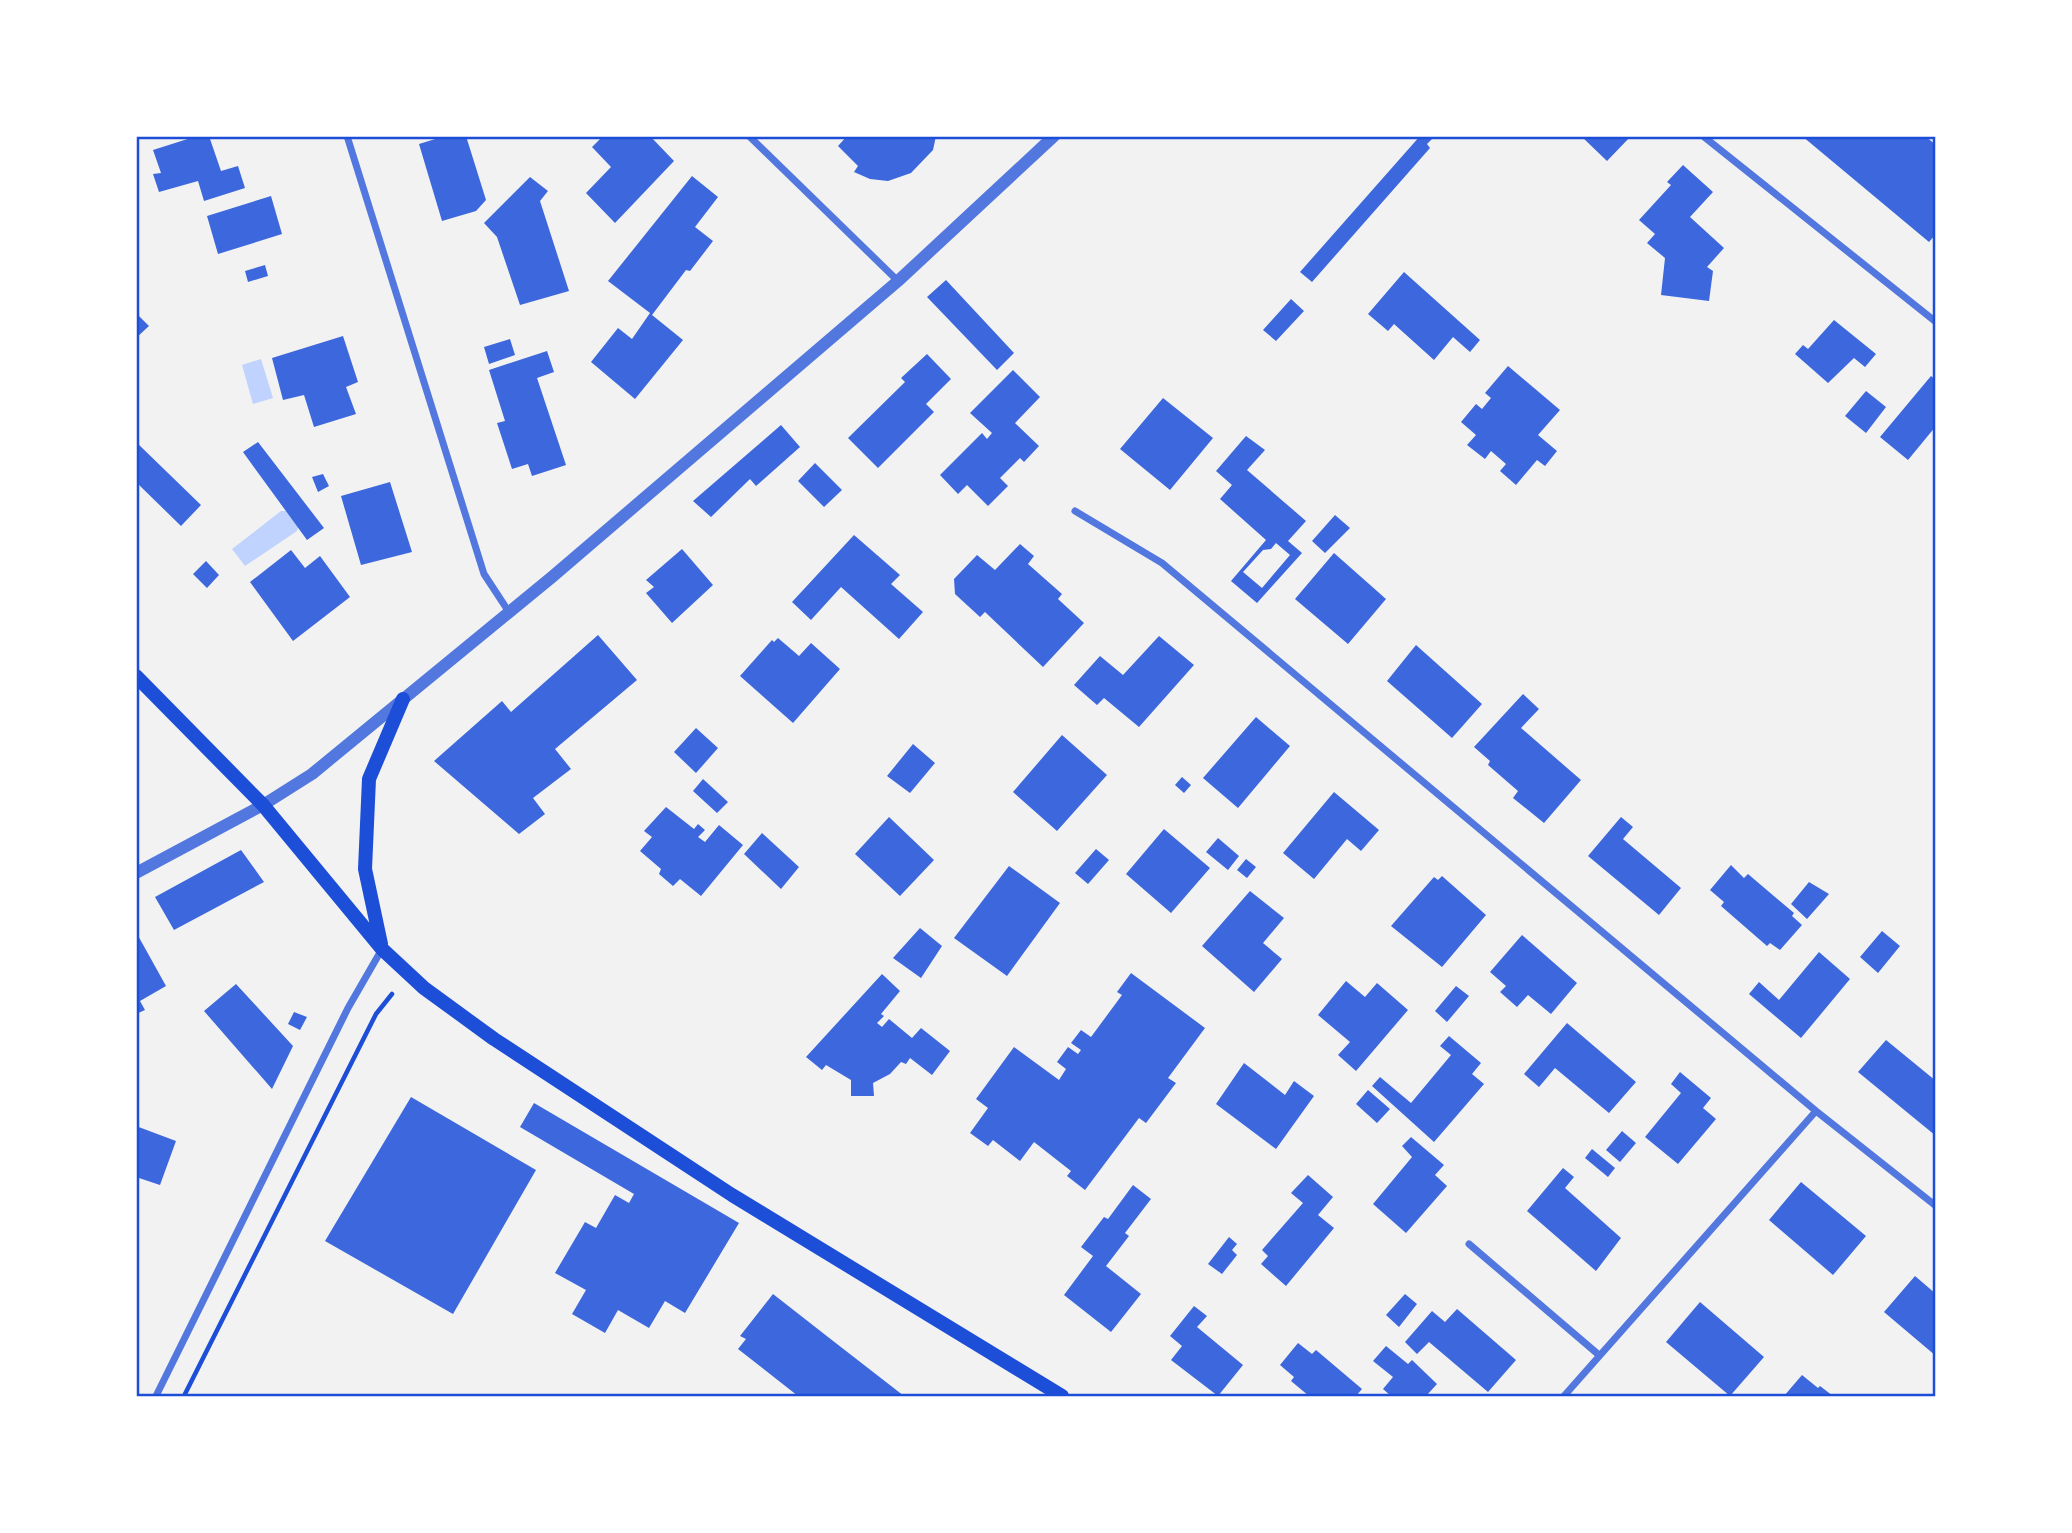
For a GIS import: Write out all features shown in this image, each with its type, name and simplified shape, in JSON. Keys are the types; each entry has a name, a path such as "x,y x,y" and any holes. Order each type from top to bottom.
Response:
{"main road":[{"path":"136,676 263,805 382,949 409,974 494,1040 732,1195 1062,1396"},
{"path":"382,949 365,869 369,779 403,699"}],"street":[{"path":"347,136 484,574 509,612"},
{"path":"749,136 898,281"},
{"path":"136,873 263,805 312,774 509,612 898,281 1054,136"},
{"path":"1703,136 1936,322"},
{"path":"1074,511 1162,563 1816,1111 1936,1206"},
{"path":"156,1396 348,1008 382,949"},
{"path":"1564,1396 1816,1111"},
{"path":"1469,1244 1599,1355"}],"path":[{"path":"184,1396 376,1014 409,974"}],"water":[{"path":"261,359 273,398 253,404 242,365"},
{"path":"281,511 290,511 299,524 297,531 245,566 232,549"}],"building":[{"path":"197,136 209,136 221,171 238,166 245,188 204,201 198,181 159,192 153,174 161,173 153,150"},
{"path":"445,136 466,136 486,200 476,211 442,221 419,144"},
{"path":"603,136 650,136 674,161 615,223 586,193 611,167 592,147"},
{"path":"847,136 936,136 933,150 911,173 888,181 870,179 854,172 858,166 838,146"},
{"path":"1420,136 1435,136 1427,144 1430,148 1312,282 1300,272"},
{"path":"1581,136 1631,136 1607,161"},
{"path":"1802,136 1925,136 1936,145 1936,234 1929,242"},
{"path":"1683,165 1713,192 1690,217 1724,248 1707,267 1713,271 1709,301 1661,295 1665,258 1647,243 1655,234 1639,220 1671,185 1667,182"},
{"path":"692,176 718,197 695,227 713,241 690,271 686,270 652,315 683,340 635,399 591,362 618,328 632,339 650,313 608,281"},
{"path":"530,177 548,191 540,201 569,291 520,305 497,237 484,223"},
{"path":"271,196 282,234 218,254 207,216"},
{"path":"265,265 268,276 248,282 245,271"},
{"path":"1404,272 1480,340 1470,352 1453,337 1434,360 1394,324 1388,331 1368,314"},
{"path":"946,280 1014,353 997,370 927,297"},
{"path":"1291,299 1304,311 1276,341 1263,330"},
{"path":"136,313 149,326 136,338"},
{"path":"1834,320 1876,354 1865,367 1854,358 1828,383 1795,354 1803,345 1808,349"},
{"path":"343,336 358,382 346,387 356,414 314,427 304,395 283,400 272,358"},
{"path":"510,339 515,355 489,364 484,347"},
{"path":"547,351 554,372 537,378 566,465 532,476 528,464 512,469 497,423 505,421 489,370"},
{"path":"927,354 951,379 926,404 934,412 878,468 848,438 905,382 901,378"},
{"path":"1508,366 1560,410 1538,435 1557,451 1545,466 1537,460 1516,485 1500,471 1506,464 1491,451 1485,459 1467,445 1476,435 1461,422 1476,404 1482,409 1491,398 1485,393"},
{"path":"1013,370 1040,397 1015,423 1039,446 1024,462 1020,458 1000,478 1008,486 988,506 967,485 958,494 940,475 982,433 987,439 992,433 970,413"},
{"path":"1931,376 1936,380 1936,426 1908,460 1880,437"},
{"path":"1866,391 1886,407 1866,433 1845,416"},
{"path":"1163,398 1213,438 1170,490 1120,449"},
{"path":"781,425 800,447 756,486 750,479 711,517 693,501"},
{"path":"1246,436 1265,450 1247,470 1306,521 1288,541 1302,553 1257,603 1231,581 1266,540 1220,499 1232,485 1216,471","holes":["1276,543 1290,555 1262,588 1243,572 1263,550 1271,549"]},
{"path":"136,442 201,505 181,526 136,482"},
{"path":"258,442 324,528 307,540 243,452"},
{"path":"815,463 842,490 824,507 798,481"},
{"path":"323,474 329,486 318,492 312,477"},
{"path":"390,482 412,552 361,565 341,496"},
{"path":"1335,515 1350,528 1325,553 1312,541"},
{"path":"854,535 900,575 891,584 923,612 899,639 841,587 811,620 792,602"},
{"path":"1020,544 1034,556 1028,564 1062,594 1058,599 1084,623 1043,667 985,612 980,617 955,594 954,579 977,555 995,570"},
{"path":"682,549 713,585 672,623 646,593 654,587 646,580"},
{"path":"291,550 305,568 320,556 350,597 293,641 250,582"},
{"path":"1334,553 1386,599 1348,644 1295,599"},
{"path":"206,561 219,575 207,588 193,574"},
{"path":"598,635 637,680 555,749 571,769 533,798 545,814 519,834 434,761 502,701 511,712"},
{"path":"1159,636 1194,665 1139,727 1104,698 1097,705 1074,685 1100,656 1123,675"},
{"path":"778,638 799,656 811,643 840,669 793,723 740,676 772,640 774,642"},
{"path":"1416,645 1482,704 1452,738 1387,681"},
{"path":"1523,694 1539,709 1521,728 1581,780 1544,823 1513,798 1518,791 1488,765 1490,761 1474,747"},
{"path":"1256,717 1290,746 1238,808 1203,778"},
{"path":"696,728 718,748 696,773 674,752"},
{"path":"1062,735 1107,775 1057,831 1013,792"},
{"path":"913,744 935,763 910,793 887,776"},
{"path":"1182,777 1191,785 1184,793 1175,785"},
{"path":"703,779 728,802 717,813 693,791"},
{"path":"1334,792 1379,830 1361,851 1347,839 1314,879 1283,853"},
{"path":"666,807 694,829 698,824 705,830 698,837 705,842 719,825 743,845 701,896 680,879 673,886 659,874 661,869 640,851 652,837 644,831"},
{"path":"889,817 934,860 900,896 855,854"},
{"path":"1621,817 1633,827 1623,839 1681,888 1659,915 1588,856"},
{"path":"1164,829 1210,868 1171,913 1126,874"},
{"path":"762,833 799,867 781,889 744,854"},
{"path":"1218,838 1239,856 1228,870 1206,852"},
{"path":"1096,849 1109,860 1088,884 1075,873"},
{"path":"241,850 264,882 174,930 155,897"},
{"path":"1246,859 1256,867 1247,878 1237,870"},
{"path":"1731,865 1744,878 1748,874 1794,913 1792,916 1802,925 1780,950 1770,943 1767,946 1721,906 1724,902 1710,890"},
{"path":"1009,866 1060,903 1007,976 954,938"},
{"path":"1442,876 1486,915 1442,967 1391,926 1434,877 1438,880"},
{"path":"1809,882 1829,894 1807,919 1791,904"},
{"path":"1250,891 1284,918 1263,943 1282,959 1254,992 1202,946"},
{"path":"920,928 942,946 921,978 893,958"},
{"path":"1882,931 1900,946 1878,973 1860,957"},
{"path":"136,932 166,986 140,1001 145,1010 136,1014"},
{"path":"1522,935 1577,983 1551,1014 1528,995 1517,1007 1500,992 1506,986 1490,972"},
{"path":"1819,952 1850,979 1801,1038 1749,994 1759,982 1779,1000"},
{"path":"1131,973 1205,1028 1168,1078 1176,1083 1146,1123 1139,1118 1085,1190 1067,1176 1071,1171 1034,1142 1020,1161 993,1140 988,1146 970,1133 988,1108 976,1099 1014,1047 1059,1080 1066,1069 1057,1062 1068,1047 1078,1054 1081,1050 1071,1043 1081,1030 1091,1037 1122,995 1117,992"},
{"path":"882,974 900,991 877,1023 882,1027 889,1019 912,1038 921,1028 950,1051 932,1075 910,1058 906,1064 901,1062 890,1074 873,1083 874,1096 851,1096 851,1080 826,1065 822,1070 806,1057"},
{"path":"1346,981 1365,997 1377,983 1408,1010 1356,1071 1338,1055 1350,1042 1318,1015"},
{"path":"236,984 293,1046 272,1089 204,1011"},
{"path":"1456,986 1469,996 1447,1022 1435,1011"},
{"path":"294,1012 307,1017 300,1030 288,1024"},
{"path":"1567,1023 1636,1082 1609,1113 1555,1068 1539,1087 1524,1074"},
{"path":"1449,1036 1481,1063 1472,1074 1484,1084 1434,1142 1372,1086 1380,1077 1411,1103 1451,1055 1440,1046"},
{"path":"1886,1040 1936,1081 1936,1136 1858,1072"},
{"path":"1244,1063 1285,1095 1294,1081 1314,1096 1276,1149 1216,1104"},
{"path":"1680,1072 1711,1098 1703,1108 1716,1119 1678,1164 1645,1137 1681,1093 1671,1084"},
{"path":"1368,1090 1390,1109 1377,1123 1356,1104"},
{"path":"411,1097 536,1170 453,1314 325,1241"},
{"path":"534,1103 739,1223 685,1313 665,1301 649,1328 618,1310 605,1333 572,1314 586,1290 555,1273 585,1222 596,1228 615,1195 629,1203 634,1194 520,1127"},
{"path":"136,1126 176,1141 160,1185 136,1177"},
{"path":"1622,1131 1636,1143 1620,1162 1606,1150"},
{"path":"1411,1137 1444,1165 1435,1175 1447,1186 1406,1233 1373,1204 1412,1157 1402,1146"},
{"path":"1592,1149 1615,1168 1608,1177 1585,1158"},
{"path":"1563,1168 1574,1177 1565,1188 1621,1238 1596,1271 1527,1211"},
{"path":"1308,1175 1333,1197 1318,1215 1334,1228 1286,1286 1261,1264 1268,1256 1262,1250 1303,1203 1291,1193"},
{"path":"1801,1182 1866,1236 1833,1275 1769,1220"},
{"path":"1133,1185 1151,1199 1125,1233 1129,1236 1106,1266 1141,1294 1111,1332 1064,1295 1093,1256 1081,1247 1104,1217 1108,1219"},
{"path":"1229,1237 1237,1244 1232,1250 1237,1255 1222,1274 1208,1264"},
{"path":"1915,1276 1936,1294 1936,1356 1884,1312"},
{"path":"773,1294 904,1396 798,1396 738,1349 746,1339 740,1336"},
{"path":"1405,1294 1417,1304 1399,1327 1386,1315"},
{"path":"1700,1302 1764,1357 1730,1396 1666,1342"},
{"path":"1194,1306 1207,1316 1197,1327 1243,1365 1218,1396 1171,1360 1182,1346 1170,1336"},
{"path":"1457,1309 1516,1360 1488,1392 1429,1342 1417,1354 1405,1342 1432,1311 1445,1322"},
{"path":"1298,1343 1312,1354 1316,1350 1362,1389 1356,1396 1309,1396 1291,1381 1294,1377 1280,1365"},
{"path":"1386,1346 1408,1364 1412,1360 1437,1384 1426,1396 1391,1396 1383,1389 1393,1377 1373,1361"},
{"path":"1802,1375 1818,1388 1820,1386 1833,1396 1784,1396"}]}
